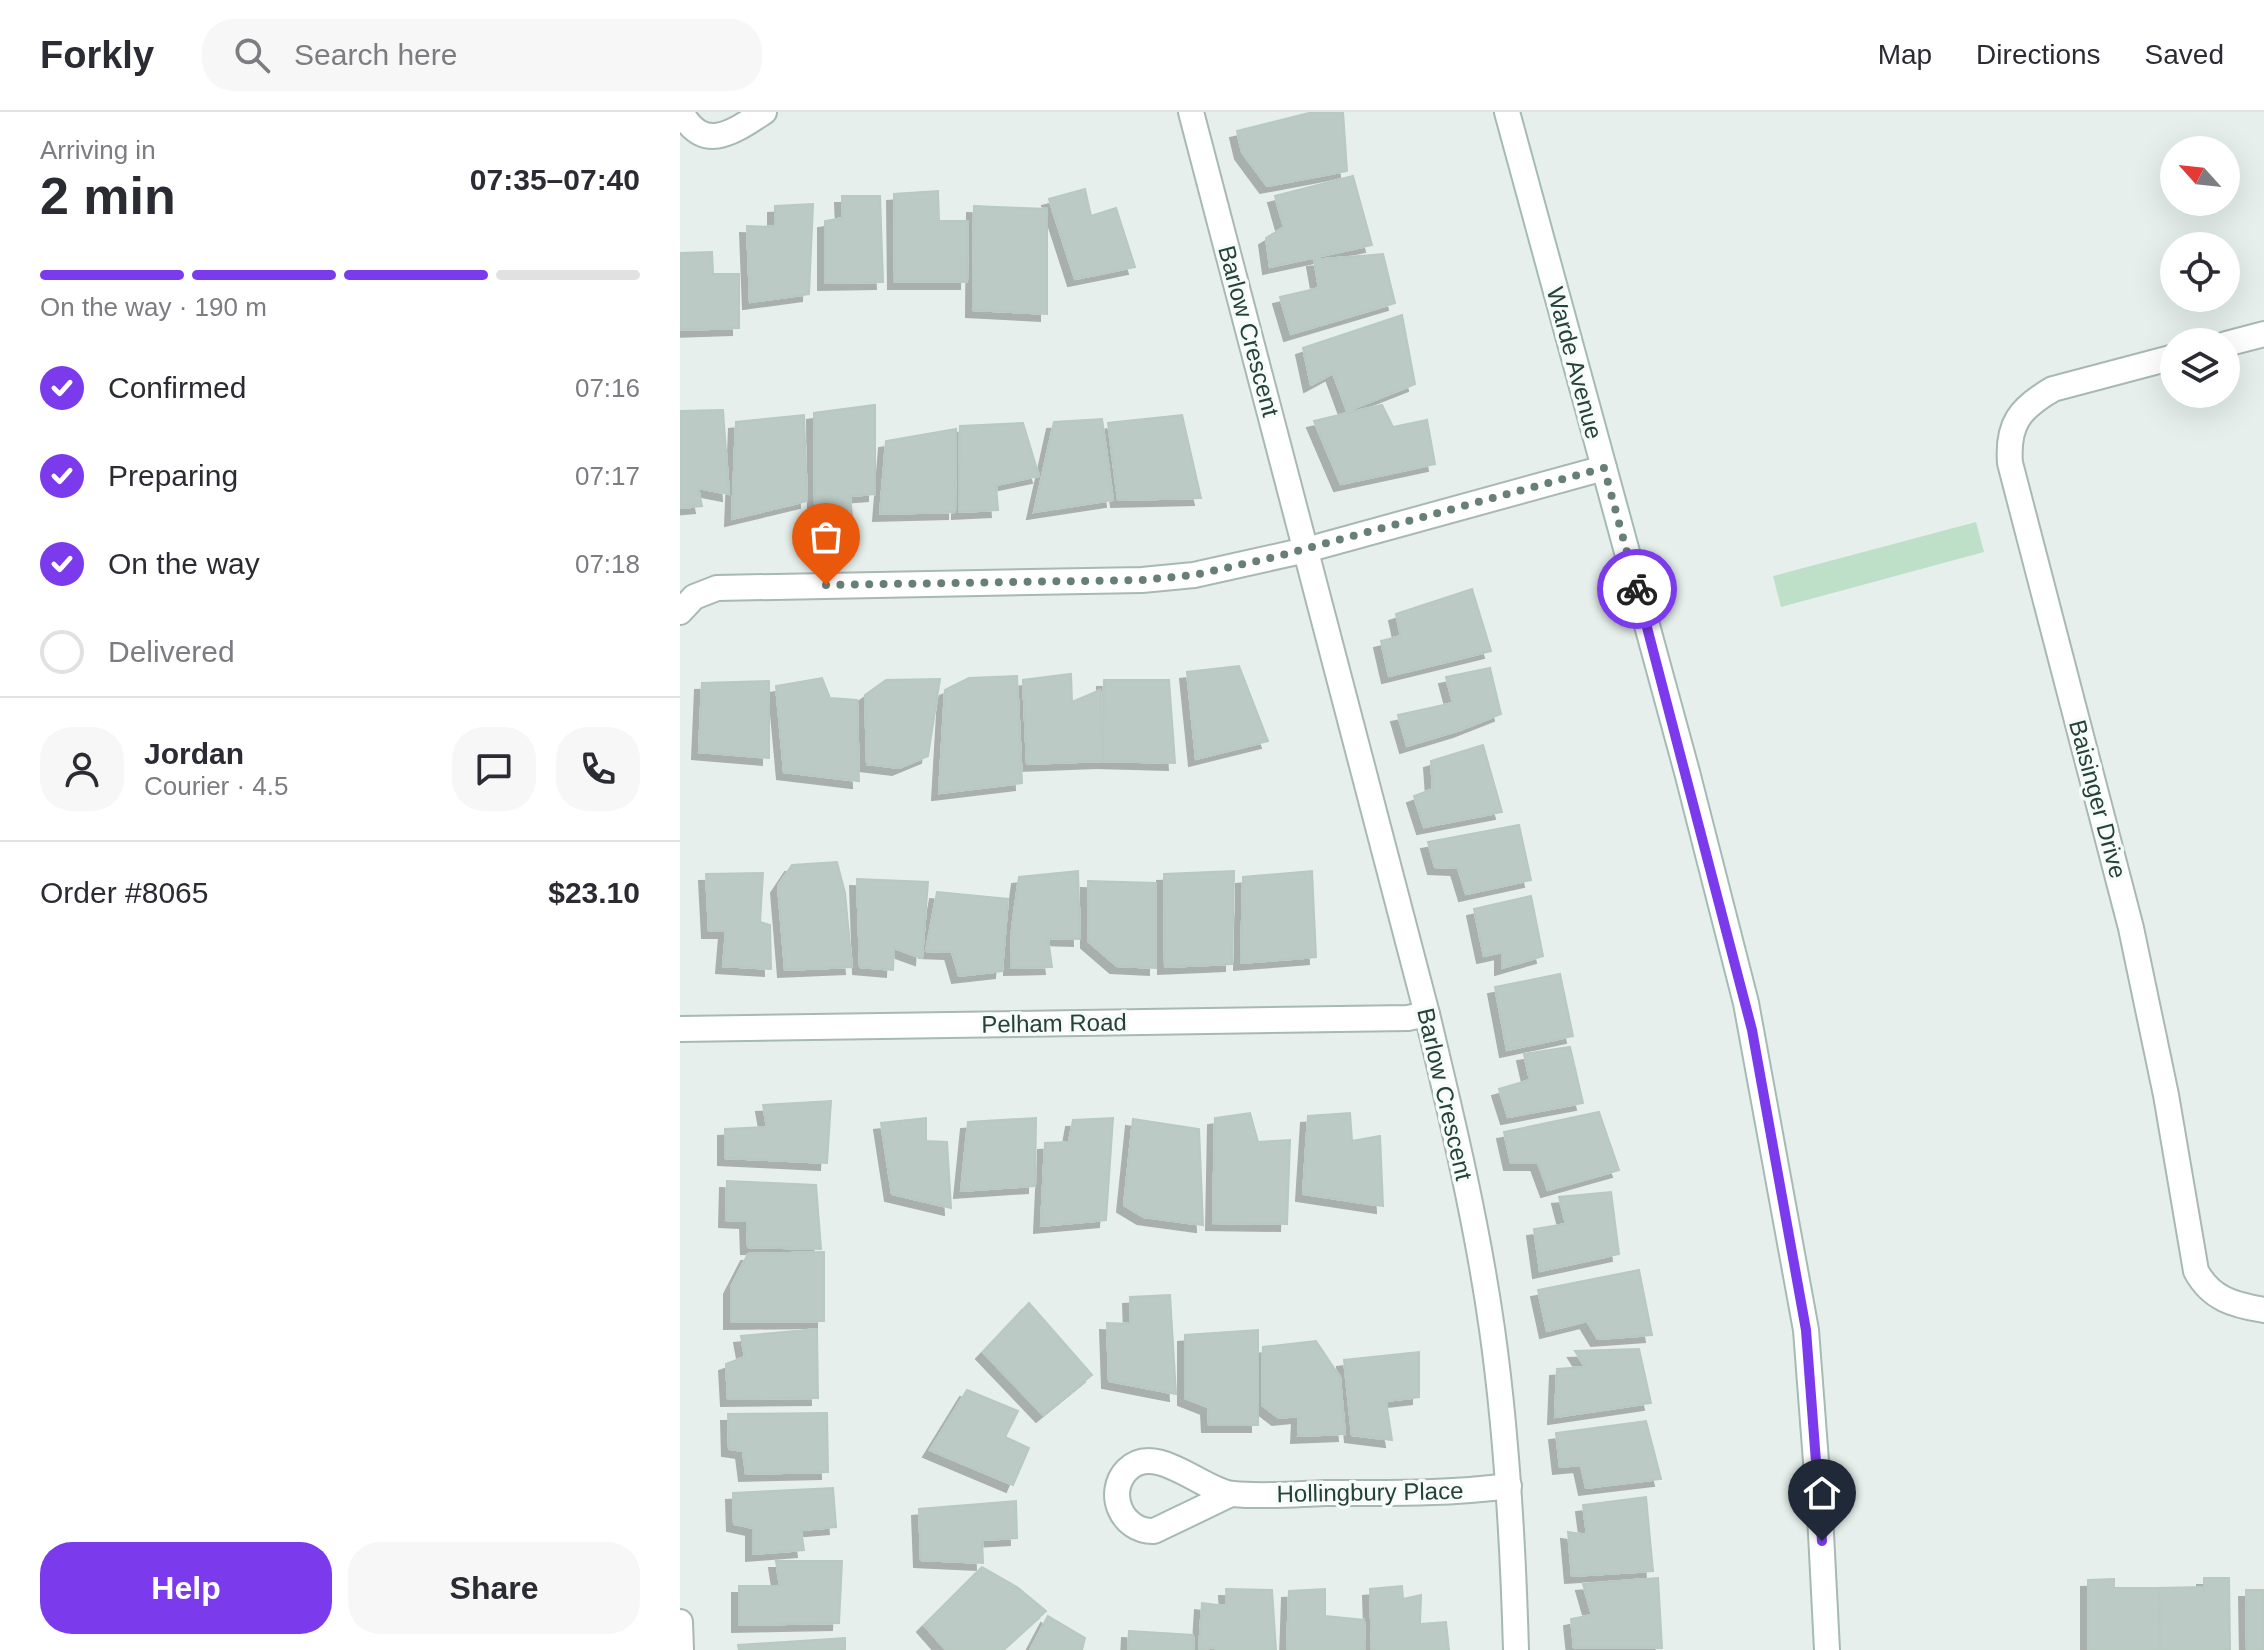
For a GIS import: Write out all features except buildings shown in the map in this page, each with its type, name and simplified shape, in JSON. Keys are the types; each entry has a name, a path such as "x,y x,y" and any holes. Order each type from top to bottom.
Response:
{"street":[{"path":"681,112 692,129 708,136 724,135 764,112"},
{"name":"Barlow Crescent","path":"1191,112 1459,1146 1492,1330 1509,1486 1516,1650"},
{"name":"Warde Avenue","path":"1507,112 1746,1003 1806,1330 1827,1650"},
{"path":"2240,340 2264,334"},
{"name":"Baisinger Drive","path":"2160,361 2053,389 2037,398 2023,410 2013,427 2009,445 2010,463 2131,928 2166,1095 2196,1271 2204,1286 2225,1301 2264,1310"},
{"path":"680,612 694,597 717,588 1142,580 1206,573 1306,550 1604,468"},
{"name":"Pelham Road","path":"680,1029 1408,1018 1427,1014"},
{"name":"Hollingbury Place","path":"1231,1494 1417,1493 1509,1486"},
{"path":"680,1622 681,1650"}],"green space":[{"path":"1976,522 1984,552 1781,607 1773,576"}],"way so far":[{"path":"826,585 1142,580 1194,575 1328,544 1604,468 1637,589"}],"route":[{"path":"1637,589 1752,1030 1806,1330 1822,1541"}]}
